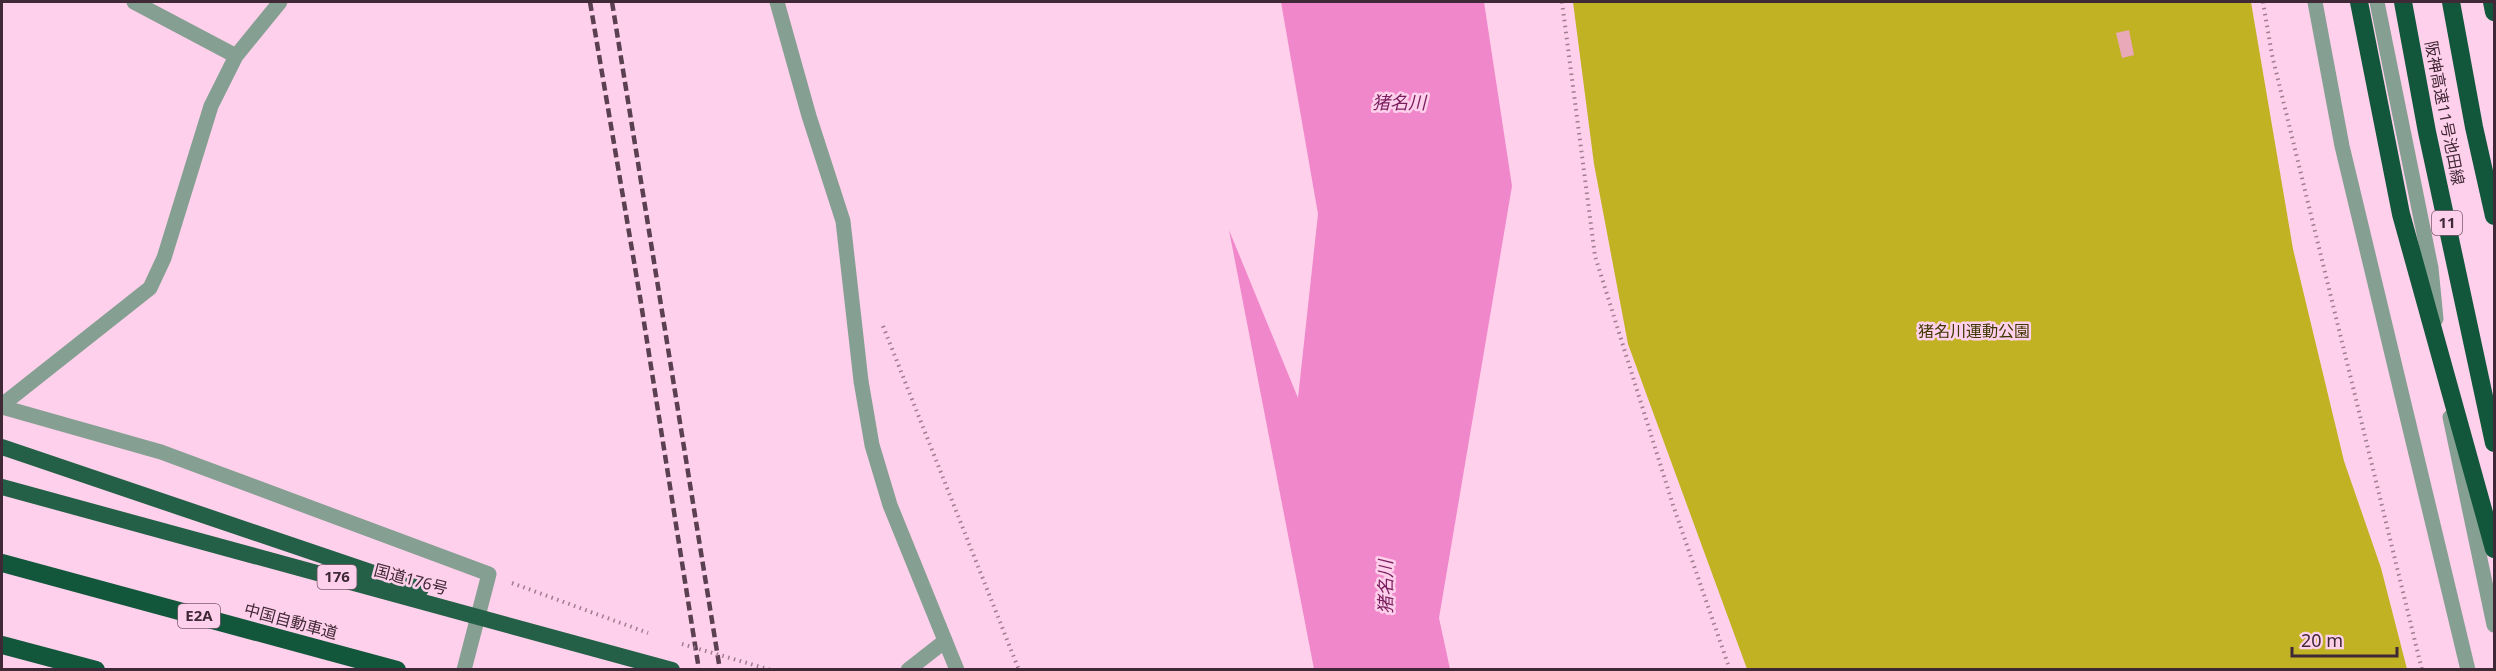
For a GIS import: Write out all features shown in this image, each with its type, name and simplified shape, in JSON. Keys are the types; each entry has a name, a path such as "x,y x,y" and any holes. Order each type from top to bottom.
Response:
{"highway":[{"path":"2359,2 2401,214 2494,549"},
{"name":"阪神高速11号池田線","path":"2403,2 2427,132 2494,444"},
{"name":"阪神高速11号池田線","path":"2451,2 2474,127 2494,216"},
{"path":"2493,2 2494,12"},
{"path":"2,447 570,640"},
{"name":"国道176号","path":"2,487 672,669"},
{"name":"中国自動車道","path":"2,563 397,669"},
{"path":"2,645 96,669"}],"street":[{"path":"134,2 236,56"},
{"path":"2,406 150,288 164,258 211,106 236,56 280,2"},
{"path":"777,2 809,116 843,221 861,381 872,445 890,506 957,669"},
{"path":"2315,2 2344,157 2468,669"},
{"path":"2377,2 2431,268 2452,428 2494,625"},
{"path":"2,406 161,452 489,574 464,669"},
{"path":"908,669 945,641"}],"path":[{"path":"1562,2 1595,256 1673,505 1730,669"},
{"path":"2263,2 2275,66 2422,669"},
{"path":"880,320 1019,669"},
{"path":"489,574 650,634"},
{"path":"672,640 771,669"}],"green space":[{"name":"猪名川運動公園","path":"1573,2 2251,2 2293,249 2344,461 2381,568 2407,669 1747,669 1628,344 1594,164"}],"water":[{"name":"猪名川","path":"1281,2 1484,2 1512,186 1439,618 1450,669 1314,669 1229,230 1298,398 1318,214"}],"building":[{"path":"2129,30 2134,55 2122,58 2116,33"}],"railway":[{"path":"590,2 640,297 699,670"},
{"path":"612,2 720,670"}]}
